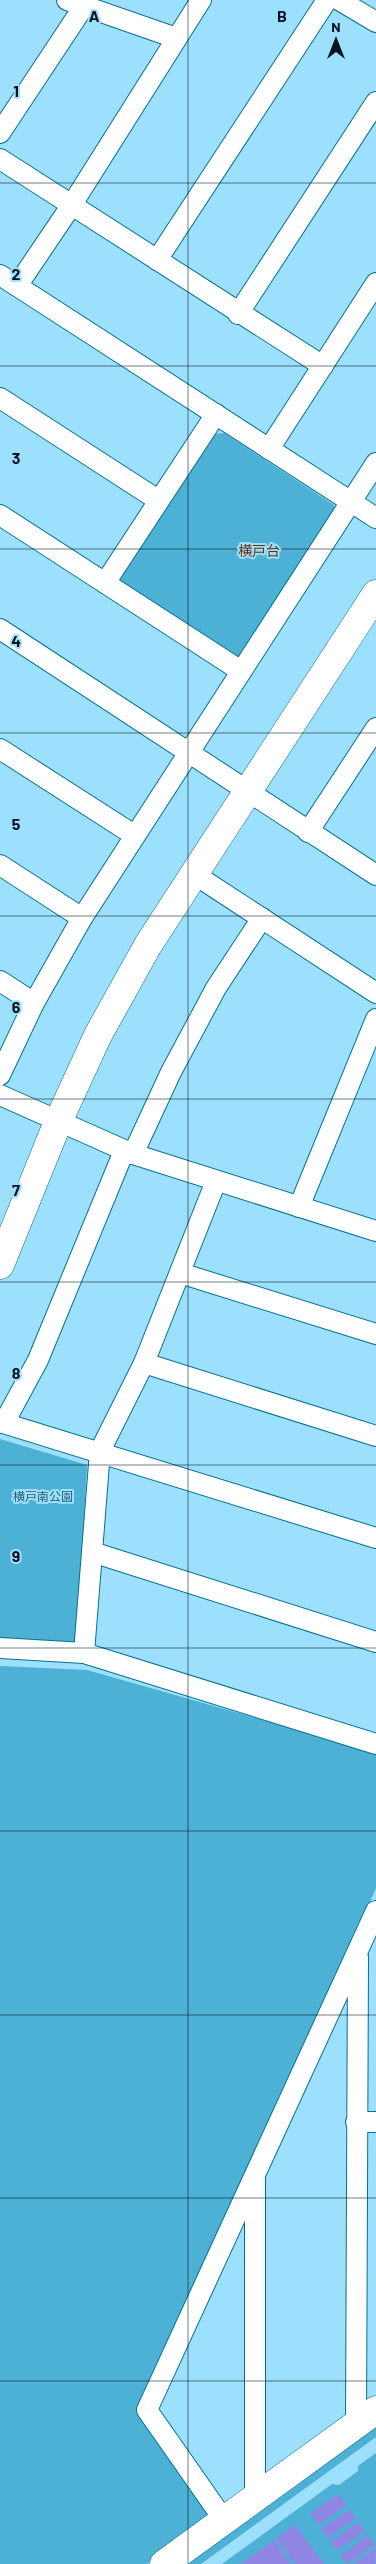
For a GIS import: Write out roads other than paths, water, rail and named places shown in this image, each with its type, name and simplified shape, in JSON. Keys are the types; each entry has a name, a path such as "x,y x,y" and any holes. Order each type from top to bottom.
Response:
{"street":[{"path":"17,286 72,206 201,0"},
{"path":"157,260 327,0"},
{"path":"340,0 376,22"},
{"path":"0,133 76,3 176,38"},
{"path":"238,314 376,102"},
{"path":"0,160 322,366"},
{"path":"0,275 376,518"},
{"path":"269,449 376,284"},
{"path":"0,398 158,500"},
{"path":"105,583 216,414"},
{"path":"0,1075 34,1003 82,918 187,752 376,463"},
{"path":"0,515 241,671"},
{"path":"0,1265 58,1122 98,1035 148,945 376,594"},
{"path":"0,629 376,875"},
{"path":"308,832 369,754 376,728"},
{"path":"0,749 134,835"},
{"path":"0,865 82,918"},
{"path":"194,874 376,993"},
{"path":"262,918 211,996 128,1152 38,1360 2,1422 376,1538"},
{"path":"0,981 34,1003"},
{"path":"299,1207 376,1019"},
{"path":"0,1095 128,1152 376,1231"},
{"path":"84,1653 100,1451 144,1363 216,1181"},
{"path":"180,1273 376,1334"},
{"path":"144,1363 376,1436"},
{"path":"92,1552 376,1642"},
{"path":"0,1648 84,1653 376,1744"},
{"path":"224,2520 147,2410 376,1911"},
{"path":"164,2564 366,2418 366,2122 358,1951"},
{"path":"255,2172 255,2499"}],"district":[{"name":"横戸台","path":"259,551"}],"park label":[{"name":"横戸南公園","path":"43,1497"}]}
